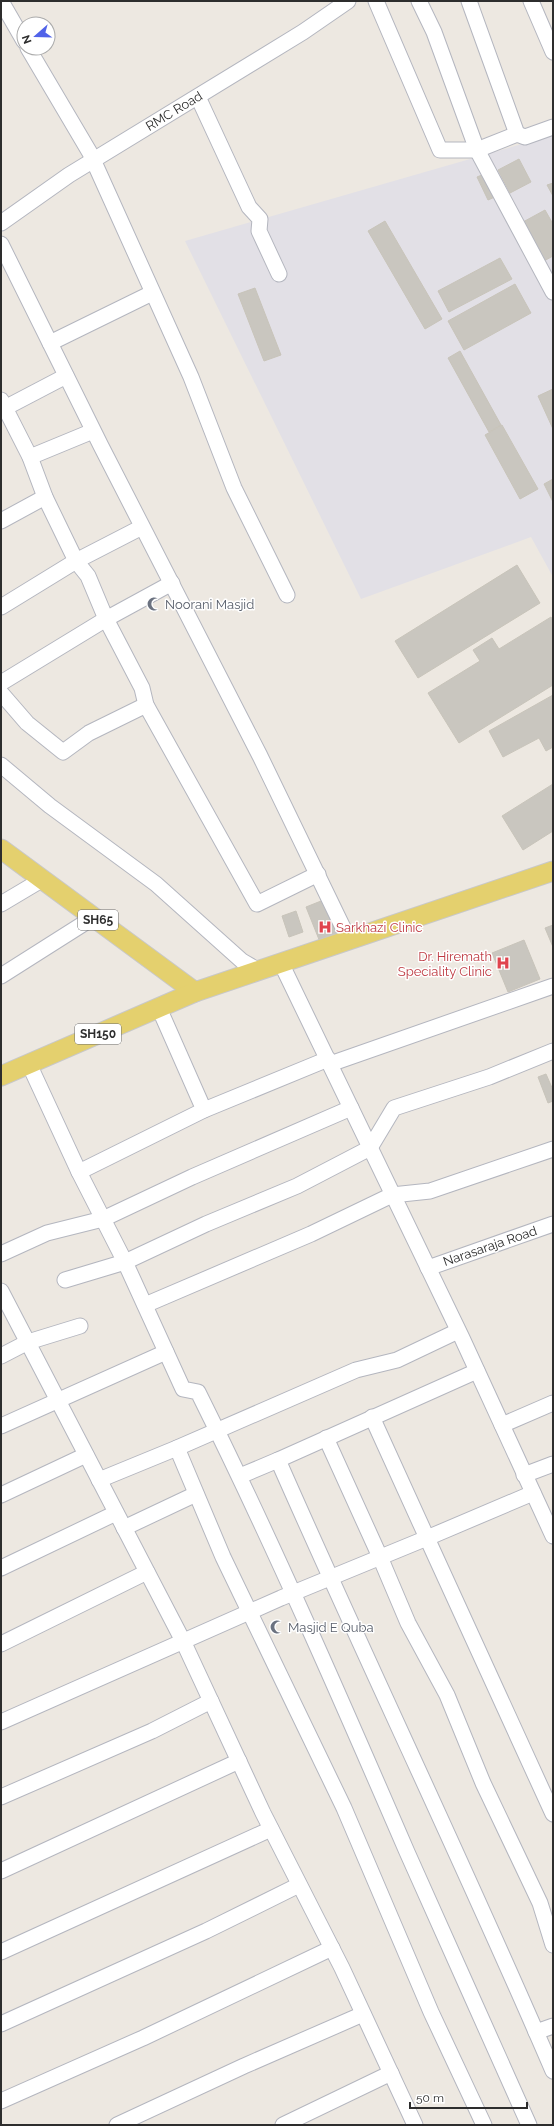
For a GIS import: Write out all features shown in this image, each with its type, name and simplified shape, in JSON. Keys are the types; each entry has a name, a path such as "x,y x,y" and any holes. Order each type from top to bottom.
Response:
{"main road":[{"name":"SH65","path":"1,849 195,992"},
{"path":"195,992 553,871"},
{"name":"SH150","path":"1,1076 195,992"}],"street":[{"path":"1,1 16,27"},
{"name":"RMC Road","path":"1,214 299,26 336,1"},
{"name":"RMC Road","path":"1,223 91,157 198,97 303,32 348,1"},
{"path":"376,1 440,150 477,150 517,134 525,137 553,127"},
{"path":"419,1 434,32 477,150 553,292"},
{"path":"469,1 517,134"},
{"path":"531,1 553,52"},
{"path":"33,56 91,157 191,376 234,488 287,595"},
{"path":"198,97 249,207 260,220 259,231 279,274"},
{"path":"1,244 93,431 260,756 349,940"},
{"path":"50,343 152,293"},
{"path":"66,376 2,406 30,457 45,496 76,561 88,576 106,619 142,688 146,705 257,904 318,874"},
{"path":"30,457 93,431"},
{"path":"1,521 45,496"},
{"path":"1,607 76,561 142,527"},
{"path":"1,683 106,619 172,584"},
{"path":"1,694 27,722 63,752 89,733 146,705"},
{"path":"1,765 50,806 156,884 242,961 259,971"},
{"path":"1,904 43,880"},
{"path":"1,976 94,917"},
{"path":"281,963 458,1330 553,1536"},
{"path":"79,1172 204,1110 329,1061 553,986"},
{"path":"159,1008 204,1110"},
{"path":"65,1280 125,1262 206,1224 297,1186 370,1148 394,1108 489,1077 553,1051"},
{"path":"30,1064 79,1172 125,1262 183,1389 198,1392 240,1476 349,1714 408,1853 529,2125"},
{"path":"1,1254 47,1233 103,1218 192,1177 351,1108"},
{"path":"144,1305 311,1234 392,1195 430,1191 553,1149"},
{"name":"Narasaraja Road","path":"428,1268 553,1224"},
{"path":"1,1291 182,1641 271,1829 332,1948 415,2125"},
{"path":"1,1356 28,1342 80,1326"},
{"path":"99,1480 218,1431 356,1370 397,1360 458,1330"},
{"path":"1,1426 166,1352"},
{"path":"240,1476 477,1371"},
{"path":"502,1425 553,1403"},
{"path":"372,1417 553,1814"},
{"path":"326,1438 408,1623 447,1695 484,1783 540,1903 553,1945"},
{"path":"178,1448 196,1494 344,1808 431,2012 484,2125"},
{"path":"1,1495 86,1455"},
{"path":"278,1460 330,1578 499,1946 553,2071"},
{"path":"524,1475 553,1464"},
{"path":"1,1722 250,1611 533,1493"},
{"path":"124,1528 196,1494"},
{"path":"1,1568 116,1513"},
{"path":"1,1644 147,1572"},
{"path":"1,1797 152,1731 211,1701"},
{"path":"1,1871 239,1761"},
{"path":"1,1952 271,1829"},
{"path":"1,2024 206,1931 299,1885"},
{"path":"1,2100 143,2038 332,1948"},
{"path":"117,2125 244,2066 363,2014"},
{"path":"536,2032 553,2026"},
{"path":"283,2125 391,2073"}],"shaded area":[{"path":"553,135 553,577 531,537 361,599 185,241"}],"building":[{"path":"519,159 531,182 510,193 498,170"},
{"path":"494,170 504,193 488,200 477,177"},
{"path":"553,183 553,196 547,185"},
{"path":"545,210 553,224 553,256 533,267 512,228"},
{"path":"385,221 442,319 425,329 368,231"},
{"path":"500,258 512,279 449,312 438,291"},
{"path":"515,284 531,313 464,350 448,321"},
{"path":"255,288 281,355 264,361 238,294"},
{"path":"460,351 501,425 489,432 448,358"},
{"path":"553,389 553,429 538,396"},
{"path":"502,425 538,489 520,499 485,435"},
{"path":"553,479 553,502 544,484"},
{"path":"517,565 540,603 418,678 395,641"},
{"path":"551,617 553,621 553,685 459,743 428,693 480,661 473,650 492,638 499,649"},
{"path":"553,695 553,747 546,751 539,738 503,757 489,731"},
{"path":"553,784 553,831 523,850 502,816"},
{"path":"326,899 340,934 320,942 306,907"},
{"path":"296,911 303,932 289,937 282,916"},
{"path":"553,925 553,947 545,928"},
{"path":"524,940 540,979 508,992 492,953"},
{"path":"546,1074 553,1090 553,1101 548,1103 538,1077"}],"place":[{"name":"Noorani Masjid","path":"154,604"},
{"name":"Sarkhazi Clinic","path":"325,927"},
{"name":"Dr. Hiremath Speciality Clinic","path":"503,963"},
{"name":"Masjid E Quba","path":"277,1627"}]}
